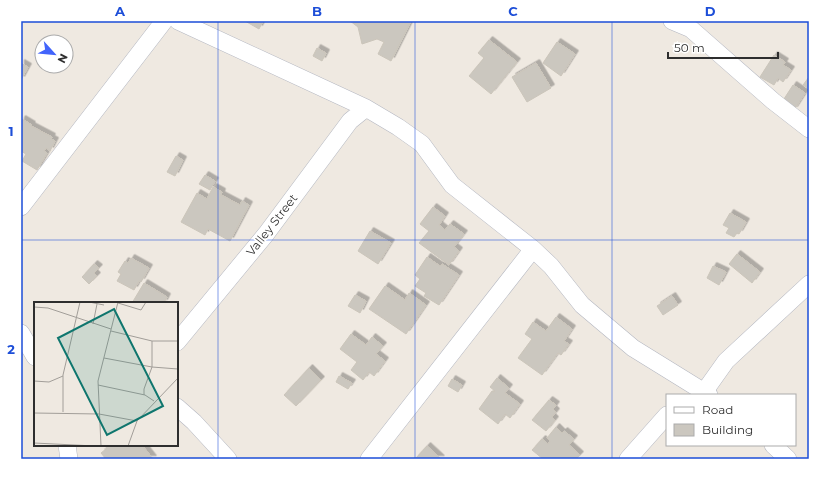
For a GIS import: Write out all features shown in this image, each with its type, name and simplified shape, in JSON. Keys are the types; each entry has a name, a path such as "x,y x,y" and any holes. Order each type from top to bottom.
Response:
{"street":[{"path":"21,207 164,21"},
{"path":"178,21 366,108 398,127 422,144 452,185 533,249 551,266 582,305 633,348 697,392 726,361 807,290"},
{"path":"672,21 691,29 773,101 809,129"},
{"name":"Valley Street","path":"178,341 266,234 350,121 366,108"},
{"path":"369,459 533,249"},
{"path":"21,333 34,355"},
{"path":"178,408 194,422 228,459"},
{"path":"628,459 666,415"},
{"path":"67,446 69,459"},
{"path":"774,446 788,459"}],"building":[{"path":"245,21 263,21 259,29"},
{"path":"350,21 411,21 391,61 378,54 384,42 377,39 362,44 358,27"},
{"path":"489,40 517,62 491,94 469,76 484,58 478,53"},
{"path":"557,42 575,54 561,76 543,63"},
{"path":"317,48 326,53 322,61 313,56"},
{"path":"774,55 785,62 783,65 791,70 783,82 778,78 774,85 760,77"},
{"path":"21,63 28,67 21,80"},
{"path":"536,63 551,88 527,102 512,77"},
{"path":"809,77 809,89 803,85"},
{"path":"793,85 805,93 794,110 782,102"},
{"path":"22,119 32,125 31,126 52,137 51,139 55,141 50,151 46,148 44,151 47,153 37,170 22,161 26,154 21,151"},
{"path":"176,156 183,160 175,176 167,172"},
{"path":"205,175 215,181 210,190 199,184"},
{"path":"213,187 222,192 221,195 240,205 242,201 249,205 230,241 208,229 205,235 181,222 197,193 207,199"},
{"path":"433,207 445,216 439,225 445,230 450,224 464,234 454,247 459,251 449,265 419,243 429,231 420,224"},
{"path":"730,213 746,222 739,234 737,233 734,237 726,233 729,228 723,225"},
{"path":"370,231 391,243 378,264 358,251"},
{"path":"737,254 760,272 752,283 729,264"},
{"path":"427,257 440,266 442,264 459,275 439,305 424,296 426,293 415,286 420,279 415,275"},
{"path":"131,258 149,268 141,282 139,281 134,290 117,281 121,274 118,272 125,261 128,263"},
{"path":"94,264 99,268 94,273 97,276 89,284 82,277"},
{"path":"713,266 726,272 719,285 707,278"},
{"path":"144,283 167,297 164,302 133,302"},
{"path":"385,286 405,300 409,293 426,305 406,334 369,309"},
{"path":"355,295 366,301 360,313 348,306"},
{"path":"672,296 678,305 663,315 657,306"},
{"path":"556,317 572,329 564,341 569,344 561,355 558,353 542,375 518,358 532,339 525,334 533,322 546,331"},
{"path":"351,334 366,345 372,337 383,346 376,354 385,361 374,376 369,372 363,380 351,370 357,362 340,349"},
{"path":"309,368 321,380 296,406 284,395"},
{"path":"339,376 352,383 348,389 336,382"},
{"path":"497,378 509,388 505,393 520,404 510,418 505,414 498,424 479,409 492,391 495,391 490,387"},
{"path":"452,379 462,385 458,392 448,386"},
{"path":"549,400 556,405 553,409 556,412 552,417 555,420 546,431 532,420"},
{"path":"556,427 562,433 564,431 574,439 569,445 580,455 576,459 543,459 532,450 542,439 548,444 550,441 547,438"},
{"path":"110,446 137,446 139,448 143,446 153,459 106,459 101,453"},
{"path":"427,446 441,459 415,459"}]}
